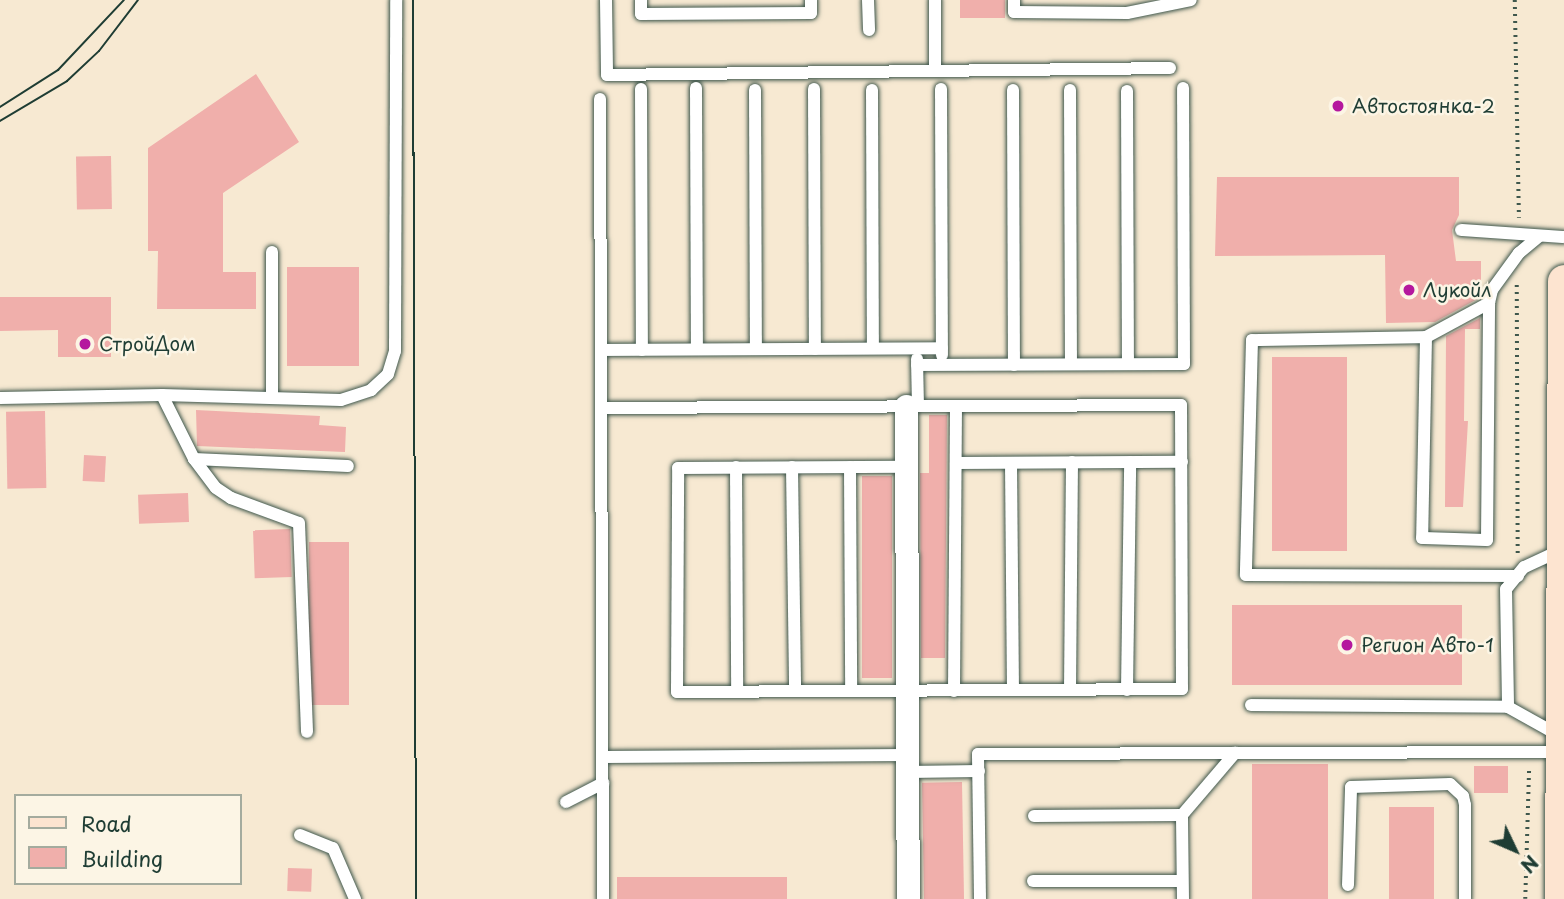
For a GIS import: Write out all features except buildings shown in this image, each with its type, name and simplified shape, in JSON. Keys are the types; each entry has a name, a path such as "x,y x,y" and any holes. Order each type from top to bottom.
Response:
{"street":[{"path":"1562,879 1560,744 1564,281"},
{"path":"908,899 906,467 912,406"}],"lane":[{"path":"0,398 162,395 341,400 372,390 388,374 395,351 396,0"},
{"path":"606,0 607,75 1170,68"},
{"path":"641,0 641,15 697,14 754,7 811,13 811,0"},
{"path":"697,0 697,14"},
{"path":"868,0 869,30"},
{"path":"935,0 935,71"},
{"path":"1014,0 1014,12 1070,6 1127,6 1191,0"},
{"path":"696,88 697,349"},
{"path":"917,365 1184,364 1184,88"},
{"path":"641,89 642,350"},
{"path":"814,89 815,349"},
{"path":"941,89 942,365"},
{"path":"755,90 756,349"},
{"path":"872,90 873,348"},
{"path":"1013,90 1014,365"},
{"path":"1070,90 1071,365"},
{"path":"1127,91 1128,364"},
{"path":"600,99 603,899"},
{"path":"1461,230 1564,237"},
{"path":"1426,337 1422,538 1488,540 1489,303 1492,290 1518,253 1539,236"},
{"path":"272,252 272,398"},
{"path":"1489,303 1426,337 1252,340 1246,575 1518,576"},
{"path":"912,406 917,348"},
{"path":"601,350 942,348"},
{"path":"162,395 194,459 216,488 231,498 299,523 307,732"},
{"path":"601,408 1181,405 1182,689 677,692 678,468 906,467"},
{"path":"954,691 956,406"},
{"path":"194,459 348,466"},
{"path":"1070,690 1072,462"},
{"path":"1126,690 1130,462"},
{"path":"956,463 1182,462"},
{"path":"1011,463 1013,690"},
{"path":"736,467 737,692"},
{"path":"793,467 795,691"},
{"path":"850,467 851,691"},
{"path":"1507,706 1506,589 1524,567 1562,550"},
{"path":"1251,705 1507,706 1560,744"},
{"path":"980,899 978,754 1236,753 1560,744"},
{"path":"1183,899 1182,815 1236,753"},
{"path":"603,757 908,764 979,771"},
{"path":"566,802 603,783"},
{"path":"1348,885 1351,788 1450,784 1463,796 1465,805 1465,899"},
{"path":"1034,816 1182,815"},
{"path":"300,835 333,848 355,899"},
{"path":"1034,881 1182,881"}],"path":[{"path":"1515,0 1520,235"},
{"path":"1518,253 1518,576"}],"tram line":[{"path":"0,107 58,70 124,0"},
{"path":"0,121 67,81 99,51 138,0"},
{"path":"413,0 416,899"}],"place":[{"name":"Автостоянка-2","path":"1338,106"},
{"name":"Лукойл","path":"1409,290"},
{"name":"СтройДом","path":"85,344"},
{"name":"Регион Авто-1","path":"1347,645"}]}
